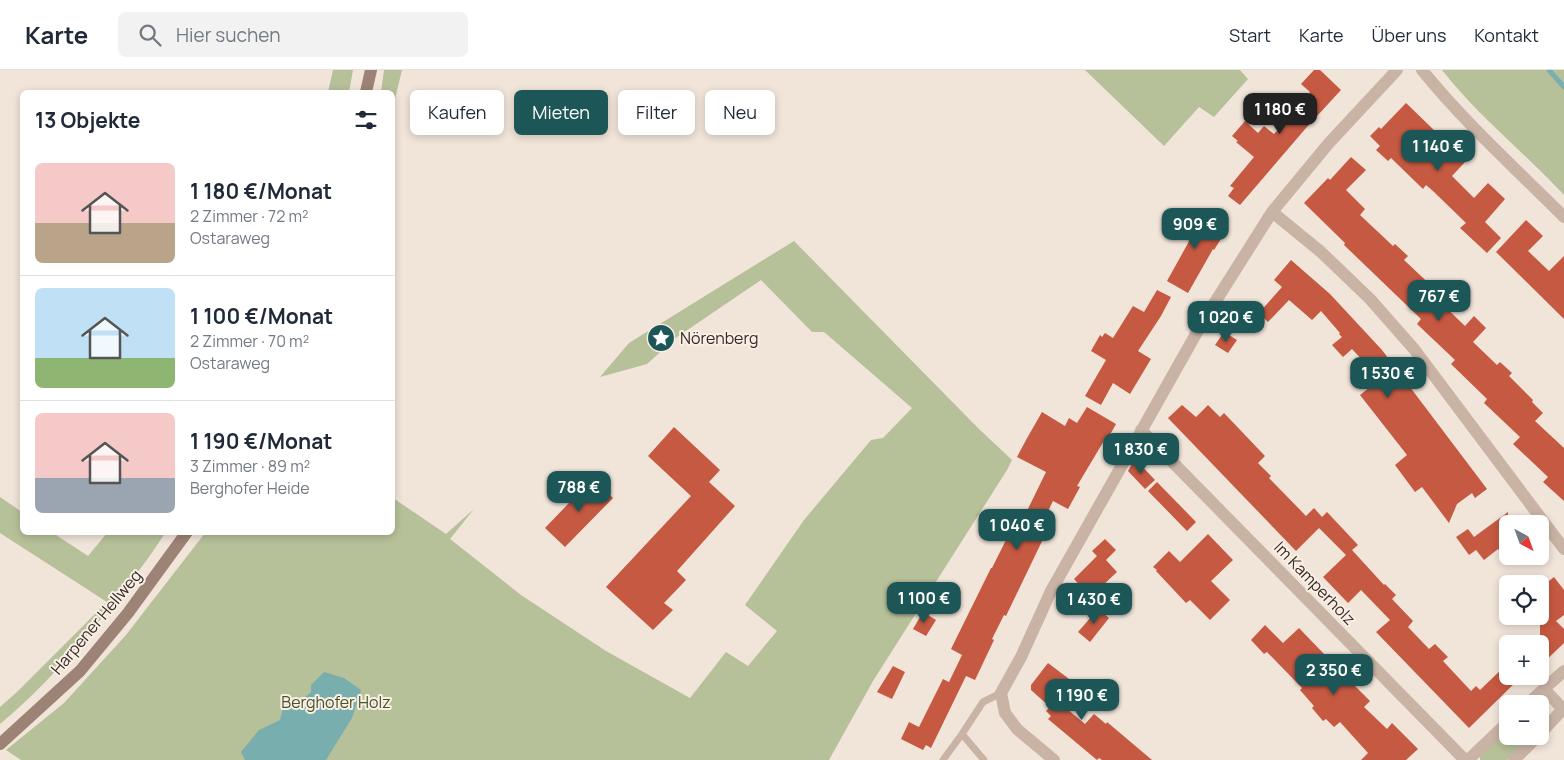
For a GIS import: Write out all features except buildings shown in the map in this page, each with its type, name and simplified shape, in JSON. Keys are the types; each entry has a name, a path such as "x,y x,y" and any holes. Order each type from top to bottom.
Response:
{"street":[{"path":"367,90 372,70"},
{"path":"1054,760 1017,729 1005,713 1001,693 1021,657 1051,591 1205,318 1272,212 1328,143 1397,70"},
{"path":"1422,70 1467,121 1564,217"},
{"path":"1272,212 1335,265 1370,299 1414,349 1564,547"},
{"name":"Im Kamperholz","path":"1142,430 1467,760 1499,730"},
{"name":"Harpener Hellweg","path":"0,744 80,671 128,613 185,535"},
{"path":"1537,695 1564,671"},
{"path":"1544,689 1563,709 1549,724"},
{"path":"1514,760 1529,745"}],"lane":[{"path":"943,760 983,702 1001,693"},
{"path":"962,734 984,760"}],"green space":[{"path":"333,70 353,70 349,90 328,90"},
{"path":"384,70 402,70 395,99 395,90 381,90"},
{"path":"1085,70 1240,70 1248,79 1214,117 1199,107 1164,146"},
{"path":"1442,70 1564,70 1564,195 1471,103"},
{"name":"Berghofer Holz","path":"794,241 978,428 1012,460 873,681 829,760 21,760 6,750 64,703 126,635 203,535 395,535 395,499 446,534 474,509 450,539 521,595 606,651 690,698 726,652 748,666 777,631 745,605 804,520 871,440 883,438 912,408 824,332 812,332 761,280 677,337 647,364 600,377 629,343"},
{"path":"0,497 20,511 20,535 56,535 88,556 105,535 164,535 138,572 83,640 57,670 0,724 0,707 107,602 0,533"},
{"path":"1499,738 1499,745 1523,745 1507,760 1480,760 1480,756"}],"water":[{"path":"324,672 344,678 361,690 352,718 326,760 245,760 241,752 259,730 280,720 283,708 292,700 304,698 311,692 311,685"}],"waterway":[{"path":"1549,70 1564,87"}],"place":[{"name":"Nörenberg","path":"661,338"}]}
